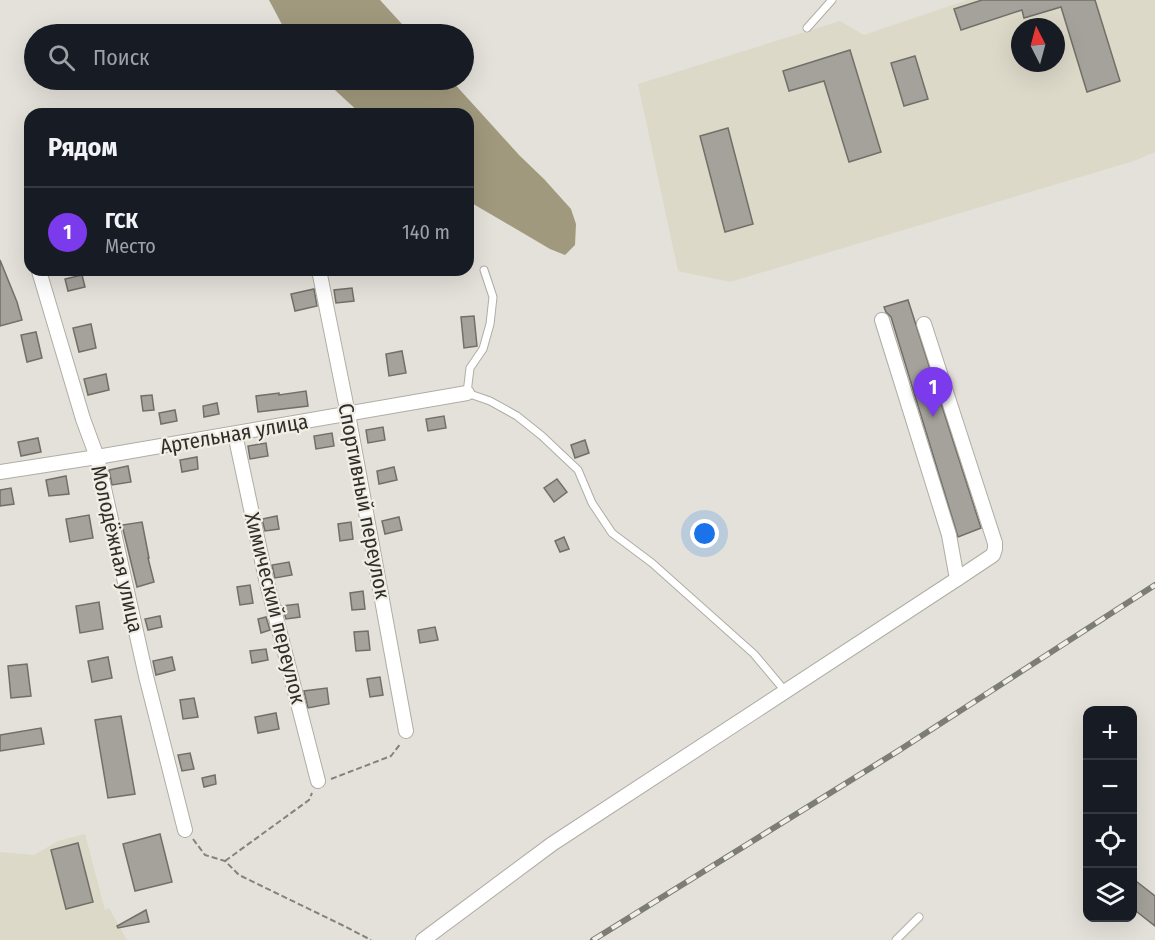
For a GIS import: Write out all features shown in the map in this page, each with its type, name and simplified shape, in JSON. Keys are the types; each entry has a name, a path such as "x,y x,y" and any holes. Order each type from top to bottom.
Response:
{"street":[{"name":"Молодёжная улица","path":"42,276 83,419 97,457 146,676 185,830"},
{"name":"Спортивный переулок","path":"320,276 406,731"},
{"path":"882,320 949,535 957,579"},
{"path":"423,940 552,844 993,555 995,543 924,324"},
{"name":"Артельная улица","path":"0,472 467,393"},
{"name":"Химический переулок","path":"235,434 266,579 318,781"}],"lane":[{"path":"807,28 832,0"},
{"path":"484,270 493,297 490,324 483,349 470,368 467,393 490,401 517,416 542,436 578,470 592,503 612,533 652,563 754,654 785,691"},
{"path":"896,940 919,917"}],"path":[{"path":"225,861 309,800 318,781 333,779 391,756 401,745 406,731"},
{"path":"185,830 205,855 225,861 239,875 371,940"}],"shaded area":[{"path":"269,0 380,0 402,24 282,24"},
{"path":"967,0 1155,0 1155,152 1134,161 730,282 678,271 638,84 840,21 864,35"},
{"path":"335,90 460,90 571,209 576,224 575,245 565,255 550,249 474,204 474,108 354,108"},
{"path":"85,834 105,910 109,908 127,940 0,940 0,852 34,855 58,841"}],"building":[{"path":"982,0 1095,0 1120,81 1087,92 1061,7 1024,18 1022,10 961,30 954,9"},
{"path":"850,50 881,152 849,162 824,81 789,91 783,71"},
{"path":"915,56 928,99 904,106 891,63"},
{"path":"728,128 753,224 725,232 700,136"},
{"path":"0,260 22,320 0,326"},
{"path":"82,276 85,287 68,291 65,279"},
{"path":"352,288 354,301 336,303 334,290"},
{"path":"314,289 317,306 295,311 291,294"},
{"path":"908,300 981,528 958,537 891,317 884,307"},
{"path":"474,316 477,346 464,348 461,317"},
{"path":"91,324 96,348 79,352 73,328"},
{"path":"36,332 42,358 27,362 21,335"},
{"path":"402,351 406,373 389,376 386,354"},
{"path":"106,374 109,390 88,395 84,379"},
{"path":"306,391 308,406 258,412 256,396"},
{"path":"152,395 154,410 143,411 141,396"},
{"path":"217,403 219,414 204,417 203,406"},
{"path":"175,410 177,421 161,424 159,413"},
{"path":"444,416 446,428 428,431 426,419"},
{"path":"383,427 385,440 368,443 366,430"},
{"path":"332,433 334,446 316,449 314,436"},
{"path":"38,438 41,452 21,456 18,442"},
{"path":"585,440 589,453 575,458 571,445"},
{"path":"266,443 268,456 250,459 248,446"},
{"path":"197,457 198,469 182,472 180,460"},
{"path":"128,466 131,482 112,485 109,470"},
{"path":"394,467 397,480 379,484 377,471"},
{"path":"66,476 69,494 49,496 46,480"},
{"path":"557,479 567,492 554,502 544,488"},
{"path":"11,488 14,504 0,506 0,490"},
{"path":"89,515 93,538 70,542 66,519"},
{"path":"277,516 279,529 265,531 262,519"},
{"path":"399,517 402,530 385,534 382,521"},
{"path":"142,522 154,582 137,587 122,525"},
{"path":"351,522 353,539 340,541 338,524"},
{"path":"564,537 569,549 560,552 555,541"},
{"path":"289,562 292,575 275,578 272,565"},
{"path":"250,585 253,603 240,605 237,587"},
{"path":"363,591 365,609 352,610 350,593"},
{"path":"99,602 103,629 80,633 76,606"},
{"path":"298,604 300,617 286,619 282,606"},
{"path":"160,616 162,627 148,630 145,619"},
{"path":"266,617 270,630 261,633 258,619"},
{"path":"435,627 438,640 420,643 418,630"},
{"path":"368,631 370,650 356,651 354,632"},
{"path":"266,649 268,660 252,663 250,651"},
{"path":"108,657 112,678 92,682 88,661"},
{"path":"172,657 175,670 156,675 153,661"},
{"path":"27,664 31,696 11,698 8,666"},
{"path":"380,677 383,695 370,697 367,679"},
{"path":"327,688 329,704 308,708 304,691"},
{"path":"194,698 198,717 183,719 180,700"},
{"path":"276,713 279,729 258,733 255,717"},
{"path":"121,716 135,794 108,798 95,720"},
{"path":"41,728 44,744 0,751 0,735"},
{"path":"190,753 194,769 182,771 178,755"},
{"path":"215,775 216,784 204,787 202,778"},
{"path":"160,834 172,882 135,891 123,844"},
{"path":"78,843 93,902 66,909 51,850"},
{"path":"1137,882 1155,896 1155,926 1137,912"},
{"path":"146,910 149,922 118,928 117,926"}],"railway":[{"path":"593,940 898,751 1155,585"}],"place":[{"name":"ГСК","path":"933,417"}]}
